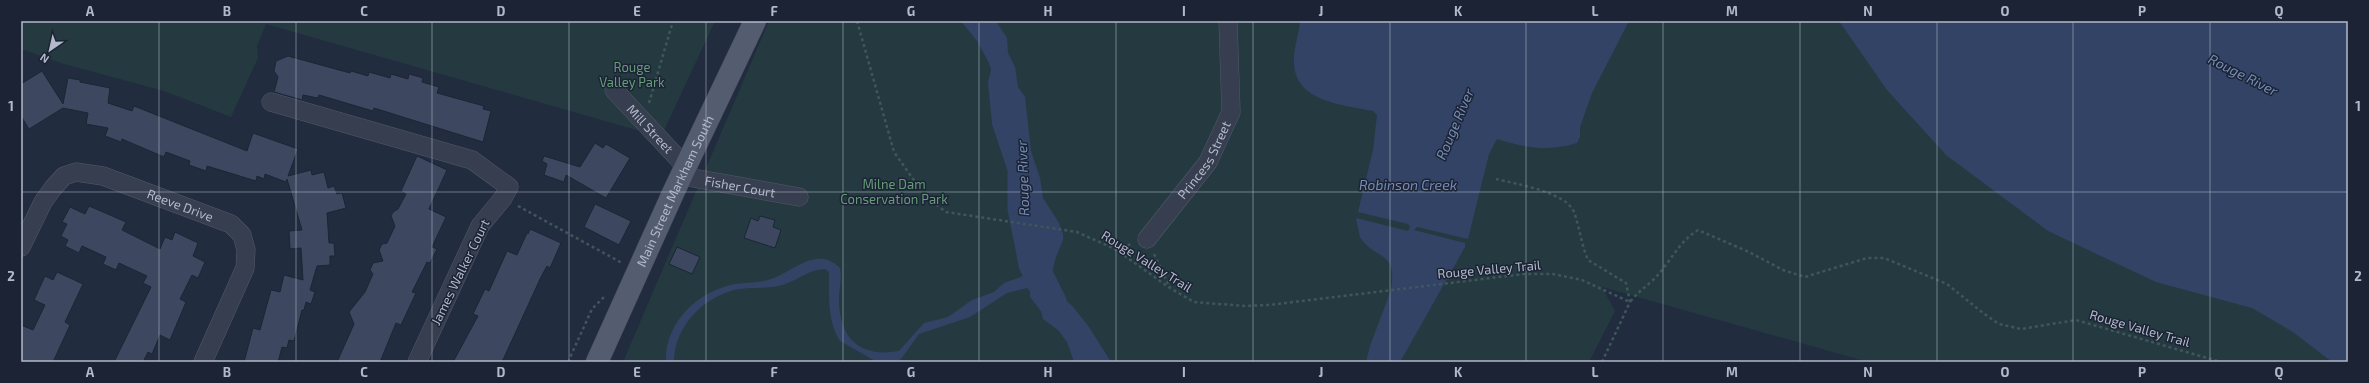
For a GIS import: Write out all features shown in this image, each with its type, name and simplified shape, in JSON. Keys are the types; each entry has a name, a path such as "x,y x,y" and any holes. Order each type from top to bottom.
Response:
{"main road":[{"name":"Main Street Markham South","path":"597,362 684,172 756,21"}],"street":[{"name":"Princess Street","path":"1147,239 1208,162 1231,112 1228,21"},
{"name":"Mill Street","path":"614,90 644,123 684,172"},
{"path":"271,102 472,160 506,192"},
{"name":"Reeve Drive","path":"21,247 43,202 52,188 64,176 76,172 103,176 231,224 242,235 246,250 246,268 203,362"},
{"name":"Fisher Court","path":"684,172 799,197"},
{"name":"James Walker Court","path":"417,362 480,226 506,192"}],"path":[{"path":"644,123 673,21"},
{"name":"Rouge Valley Trail","path":"857,21 894,152 925,196 946,212 982,216 1077,232 1115,249 1170,288 1194,302 1245,306 1269,305 1524,274 1553,274 1582,280 1630,302 1638,292 1652,280 1689,236 1698,230 1749,252 1783,270 1805,277 1867,258 1884,258 1947,284 1999,324 2021,329 2076,320 2221,362"},
{"path":"1496,179 1538,190 1569,204 1574,211 1588,260 1626,283 1630,302 1602,362"},
{"path":"506,192 623,264"},
{"path":"568,362 592,309 611,290"}],"green space":[{"name":"Rouge Valley Park","path":"21,21 715,21 661,137 266,24 257,46 258,58 231,117 164,91 64,64 21,49"},
{"name":"Milne Dam Conservation Park","path":"769,21 2348,21 2348,362 1868,362 1602,287 1615,311 1589,362 623,362"}],"water":[{"path":"961,21 996,21 1007,38 1008,53 1015,67 1018,87 1025,97 1031,151 1040,178 1043,198 1059,223 1063,234 1063,240 1056,257 1051,276 1056,290 1074,308 1089,327 1111,362 1074,362 1067,342 1058,330 1043,319 1041,311 1030,297 1030,291 1027,288 1007,293 970,317 919,334 901,359 896,362 877,362 840,341 831,316 829,272 825,269 814,271 780,286 734,290 711,300 692,317 684,327 675,350 674,362 666,362 667,348 671,334 677,322 696,301 721,288 735,284 771,279 814,259 823,259 840,268 840,313 847,334 862,348 885,352 899,351 924,323 948,317 972,300 994,292 1004,283 1021,277 1032,268 1036,249 1035,233 1028,219 1012,201 1009,175 992,124 988,82 991,70 989,63 977,41"},
{"name":"Robinson Creek","path":"1300,21 1629,21 1592,93 1580,127 1580,137 1577,143 1566,146 1537,148 1518,145 1497,139 1489,154 1468,239 1417,227 1414,230 1465,243 1465,247 1400,362 1366,362 1370,346 1391,290 1392,277 1391,268 1384,257 1372,250 1360,237 1356,218 1408,231 1410,227 1408,224 1358,212 1373,150 1377,115 1373,111 1323,99 1312,94 1303,86 1296,76 1294,63 1294,52"},
{"path":"1839,21 2348,21 2348,362 2332,362 2293,332 2252,308 2156,282 2048,231 1946,155 1887,90"}],"building":[{"path":"288,56 350,73 351,71 368,76 369,72 390,78 391,74 408,79 409,74 423,78 422,82 439,87 437,93 484,106 483,109 491,111 483,142 374,108 373,111 319,95 318,98 303,95 302,100 274,92 278,77 274,71 276,61"},
{"path":"42,71 63,104 68,78 80,80 80,82 110,88 108,103 132,111 134,106 247,151 253,133 298,149 288,176 311,170 312,175 324,172 328,188 334,186 337,194 342,193 346,208 327,213 329,243 334,243 335,256 330,256 330,265 317,266 310,290 315,292 311,304 306,302 304,310 302,310 294,341 289,340 287,348 282,347 278,362 244,362 253,328 260,330 271,290 280,292 284,275 303,280 301,248 290,249 289,231 302,230 287,179 286,182 265,174 264,179 257,176 256,181 207,166 206,171 189,165 190,161 166,152 164,157 122,139 121,142 105,136 108,128 86,124 88,113 63,108 29,129 21,116 21,84"},
{"path":"595,143 603,148 606,144 630,158 606,198 566,175 564,182 544,175 547,164 542,161 544,156 580,167"},
{"path":"417,156 447,170 429,209 446,217 432,247 437,249 430,263 427,262 412,292 416,293 401,325 396,323 380,362 337,362 354,324 349,312 365,292 373,274 370,270 373,263 383,261 379,250 382,244 387,243 395,226 391,216 393,212 398,209 406,194 401,191"},
{"path":"595,204 631,221 619,245 584,227"},
{"path":"89,206 126,222 122,230 160,249 165,237 172,240 175,232 198,243 193,256 205,262 198,278 192,275 180,299 186,302 170,340 160,335 152,354 148,352 143,362 114,362 151,287 143,283 147,276 119,263 116,270 103,264 106,257 82,246 79,253 65,246 68,240 61,236 67,224 62,222 70,207 85,214"},
{"path":"760,216 775,220 773,227 781,230 775,248 744,238 751,218 758,221"},
{"path":"530,229 561,243 550,268 547,266 541,277 502,362 453,362 478,316 473,314 485,289 489,291 507,251 517,255"},
{"path":"677,247 700,257 692,274 669,264"},
{"path":"57,272 83,284 65,322 70,325 53,362 21,362 21,325 33,330 45,305 34,300 45,276 53,280"}],"waterway":[{"name":"Rouge River","path":"1022,174 1022,208 1033,264 1052,302"}]}
